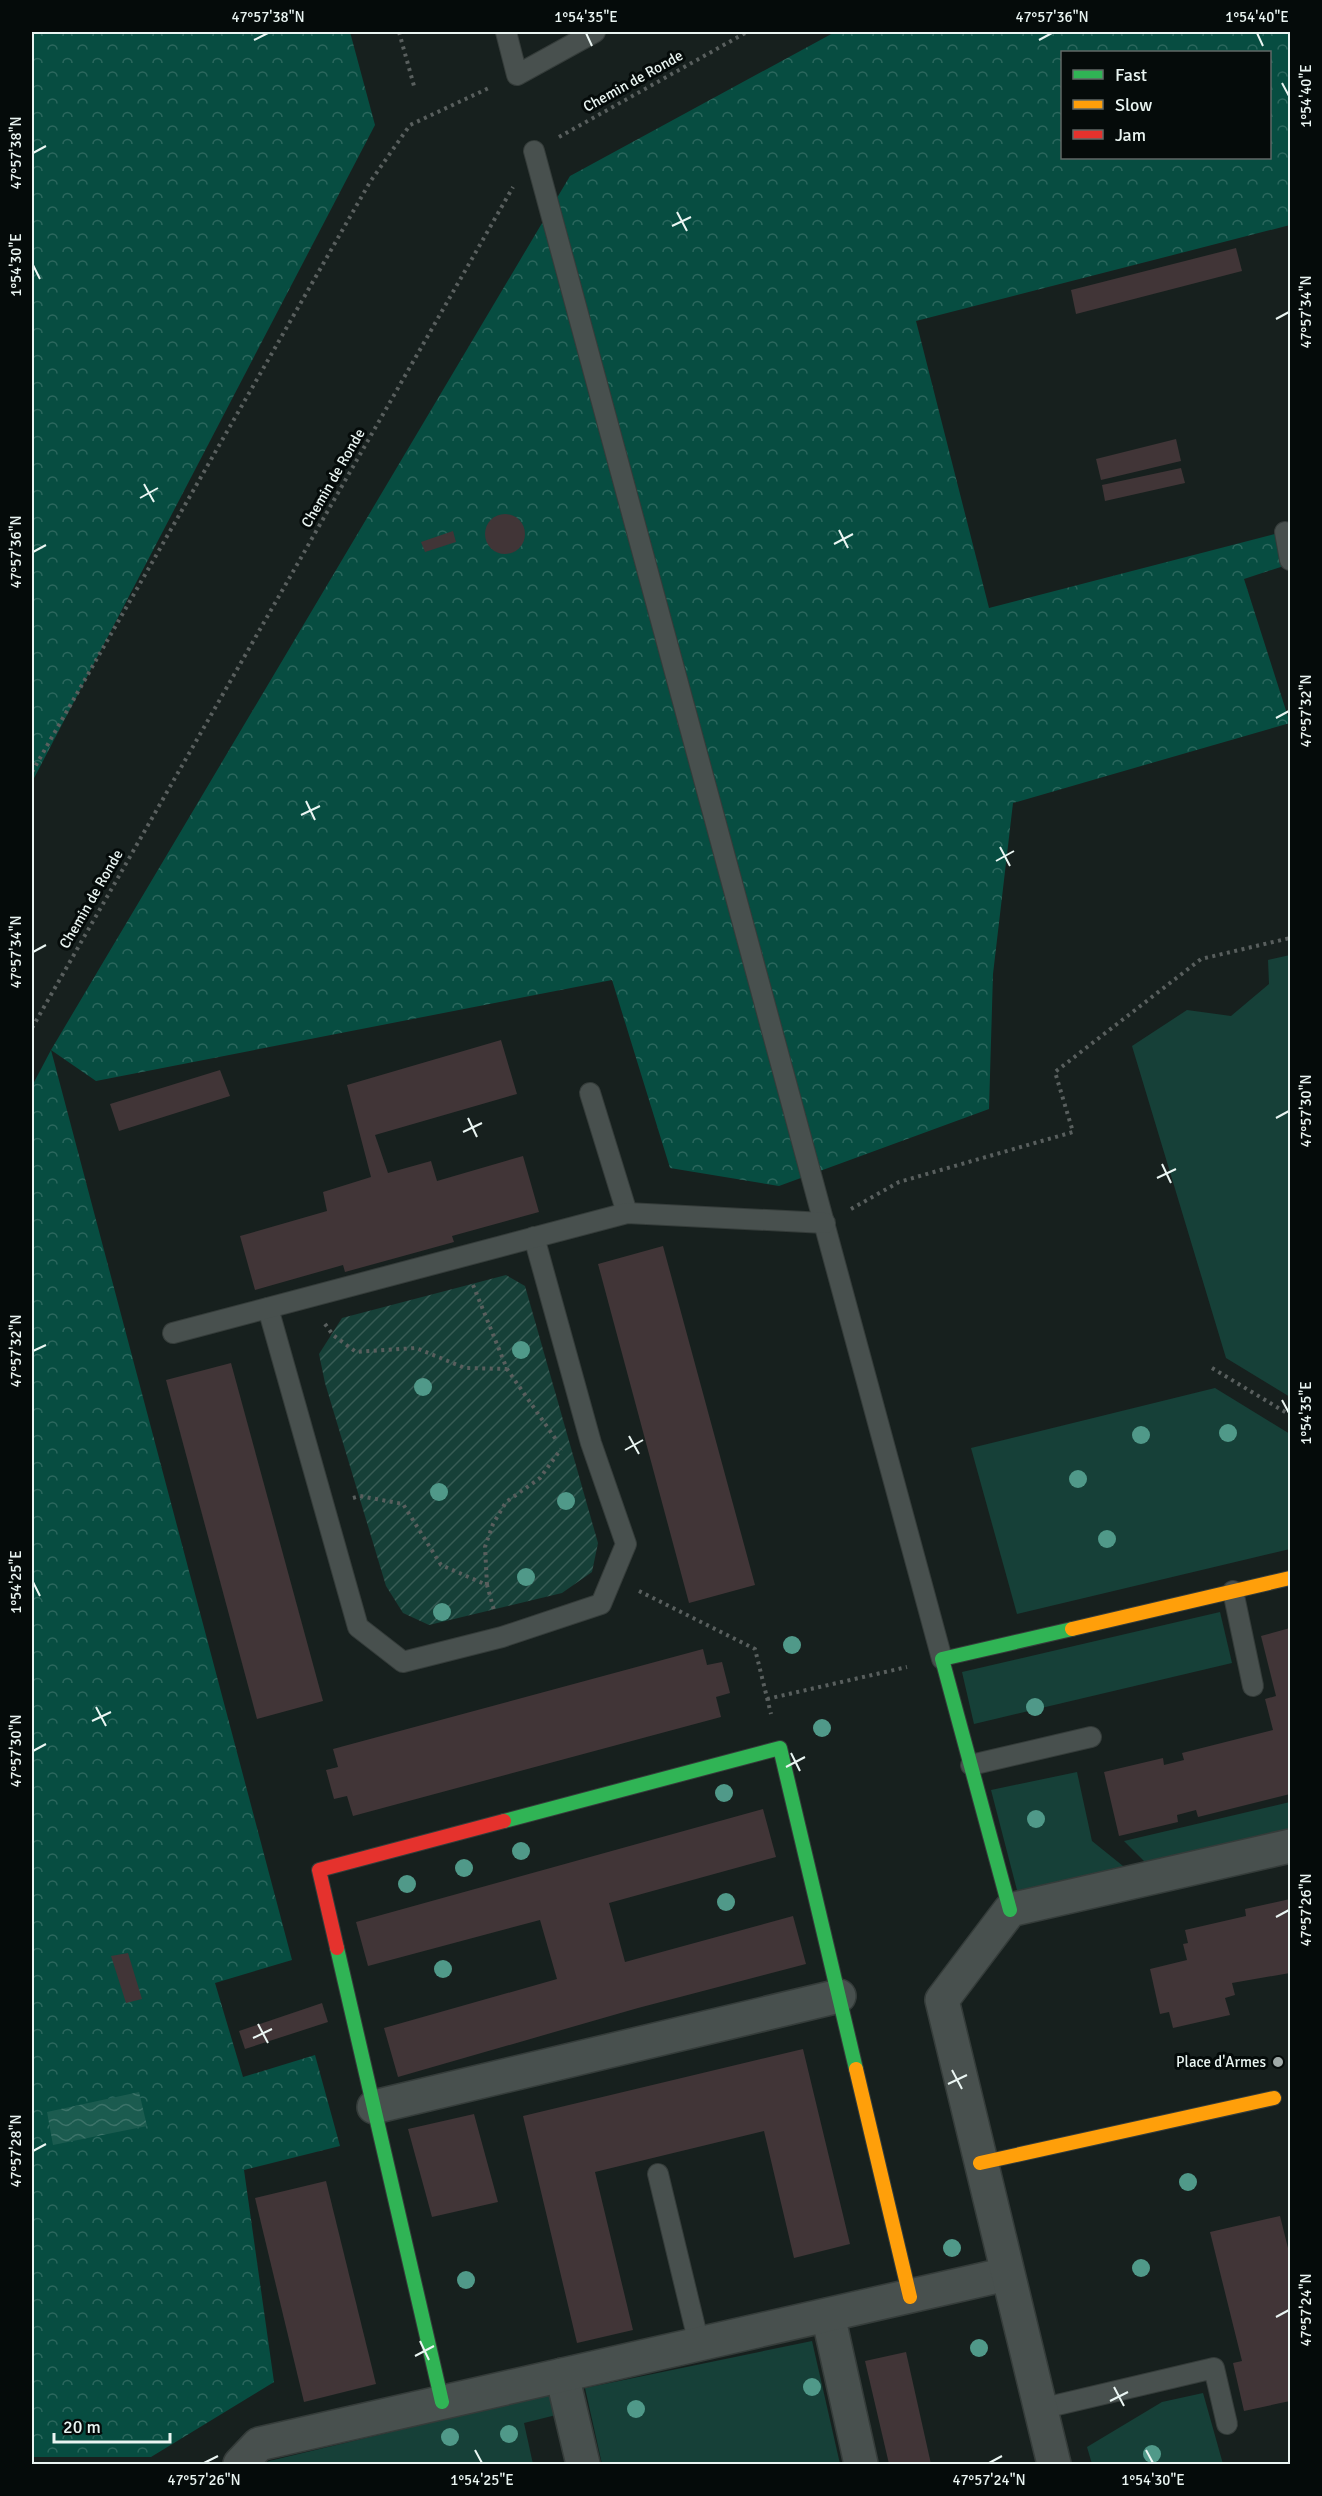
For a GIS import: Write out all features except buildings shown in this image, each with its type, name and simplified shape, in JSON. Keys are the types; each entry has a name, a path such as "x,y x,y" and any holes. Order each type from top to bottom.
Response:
{"street":[{"path":"1010,1910 942,1659 1290,1578"},
{"path":"442,2402 319,1870 780,1748 910,2296"},
{"path":"1054,2464 942,2000 1010,1910 1290,1846"},
{"path":"374,2107 839,1996"},
{"path":"980,2163 1274,2098"},
{"path":"240,2464 259,2444 1007,2274"},
{"path":"828,2315 861,2464"},
{"path":"562,2375 583,2464"}],"lane":[{"path":"506,32 517,75 595,32"},
{"path":"534,151 942,1659"},
{"path":"1285,532 1290,560"},
{"path":"590,1093 627,1213"},
{"path":"173,1333 627,1213 825,1223"},
{"path":"268,1308 358,1627 403,1662 502,1637 601,1604 626,1544 591,1443 534,1237"},
{"path":"1233,1591 1253,1686"},
{"path":"971,1765 1091,1737"},
{"path":"658,2174 699,2344"},
{"path":"1040,2409 1214,2368 1227,2424"}],"path":[{"path":"399,32 414,86"},
{"name":"Chemin de Ronde","path":"32,1028 534,151 747,32"},
{"path":"32,772 370,182 410,125 517,75"},
{"path":"825,1223 898,1182 1073,1132 1055,1072 1201,958 1290,938"},
{"path":"462,1257 507,1369 562,1448"},
{"path":"307,1298 333,1335 356,1352 416,1348 465,1368 507,1369"},
{"path":"1212,1368 1290,1415"},
{"path":"502,1637 487,1586 485,1547 493,1524 506,1502 540,1478 562,1448 591,1443"},
{"path":"323,1506 360,1496 403,1504 441,1565 487,1586"},
{"path":"611,1577 755,1649 780,1748"},
{"path":"767,1699 942,1659"}],"shaded area":[{"path":"1290,955 1290,1397 1226,1358 1132,1046 1187,1010 1231,1016 1269,984 1268,960"},
{"path":"506,1275 525,1286 598,1543 592,1572 562,1593 429,1625 403,1613 386,1586 325,1383 319,1354 342,1318"},
{"path":"1215,1388 1290,1434 1290,1549 1017,1614 971,1448"},
{"path":"1220,1612 1232,1663 974,1724 962,1672"},
{"path":"1077,1772 1092,1841 1128,1870 1018,1894 991,1790"},
{"path":"1290,1802 1290,1831 1147,1864 1124,1841"},
{"path":"812,2341 840,2464 602,2464 585,2388"},
{"path":"555,2393 560,2414 524,2423 533,2464 263,2464 269,2461"},
{"path":"1203,2393 1223,2464 1092,2464 1087,2447 1162,2402"}],"green space":[{"path":"32,32 350,32 375,125 32,782"},
{"path":"835,32 1290,32 1290,225 916,321 989,608 1290,530 1290,564 1244,579 1290,723 1013,803 993,974 989,1109 779,1186 670,1168 612,980 96,1081 51,1050 570,176"},
{"path":"51,1050 292,1960 215,1983 243,2077 315,2055 340,2146 244,2170 274,2382 151,2457 32,2457 32,1086"}],"water":[{"path":"139,2092 147,2126 53,2145 47,2112"}],"traffic: fast":[{"path":"1010,1910 942,1659 1072,1629"},
{"path":"504,1821 780,1748 856,2069"},
{"path":"337,1948 442,2402"}],"traffic: slow":[{"path":"1072,1629 1290,1578"},
{"path":"856,2069 910,2297"},
{"path":"980,2163 1274,2098"}],"traffic: jam":[{"path":"337,1948 319,1870 504,1821"}],"place":[{"name":"Place d'Armes","path":"1278,2062"}]}
